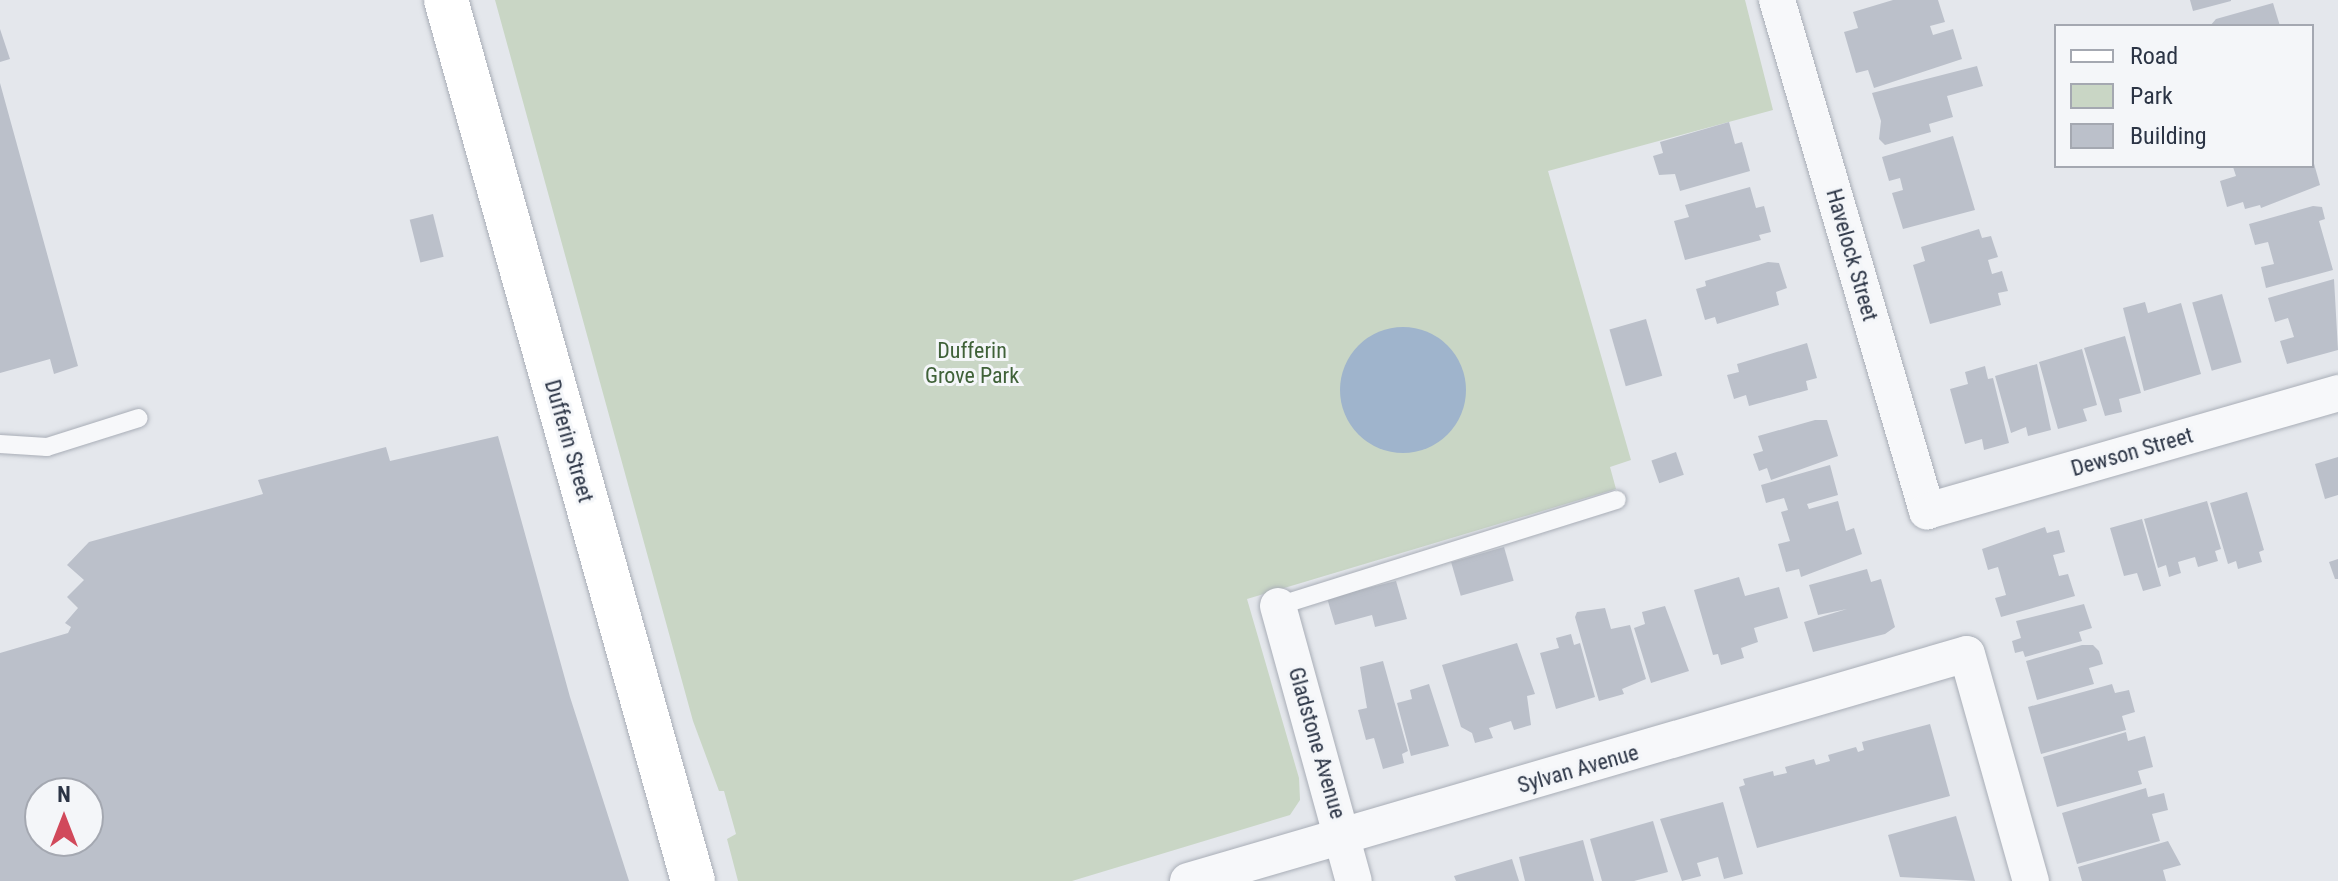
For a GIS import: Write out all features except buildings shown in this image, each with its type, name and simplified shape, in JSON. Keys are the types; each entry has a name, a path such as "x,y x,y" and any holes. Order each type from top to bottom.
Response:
{"main road":[{"name":"Dufferin Street","path":"446,0 693,881"}],"street":[{"name":"Havelock Street","path":"1777,0 1927,511"},
{"name":"Dewson Street","path":"1927,511 2338,393"},
{"name":"Gladstone Avenue","path":"1278,606 1354,881"},
{"name":"Sylvan Avenue","path":"1188,881 1967,654 2031,881"}],"lane":[{"path":"0,444 47,447 139,418"},
{"path":"1278,606 1617,500"}],"green space":[{"name":"Dufferin Grove Park","path":"495,0 1745,0 1773,110 1548,171 1631,460 1610,467 1616,489 1247,599 1299,778 1300,800 1290,815 1072,881 738,881 727,839 736,834 724,791 719,791 693,721"}],"water":[{"path":"1403,327 1427,332 1447,346 1461,366 1466,390 1461,414 1447,434 1427,448 1403,453 1379,448 1359,434 1345,414 1340,390 1345,366 1359,346 1379,332"}]}
